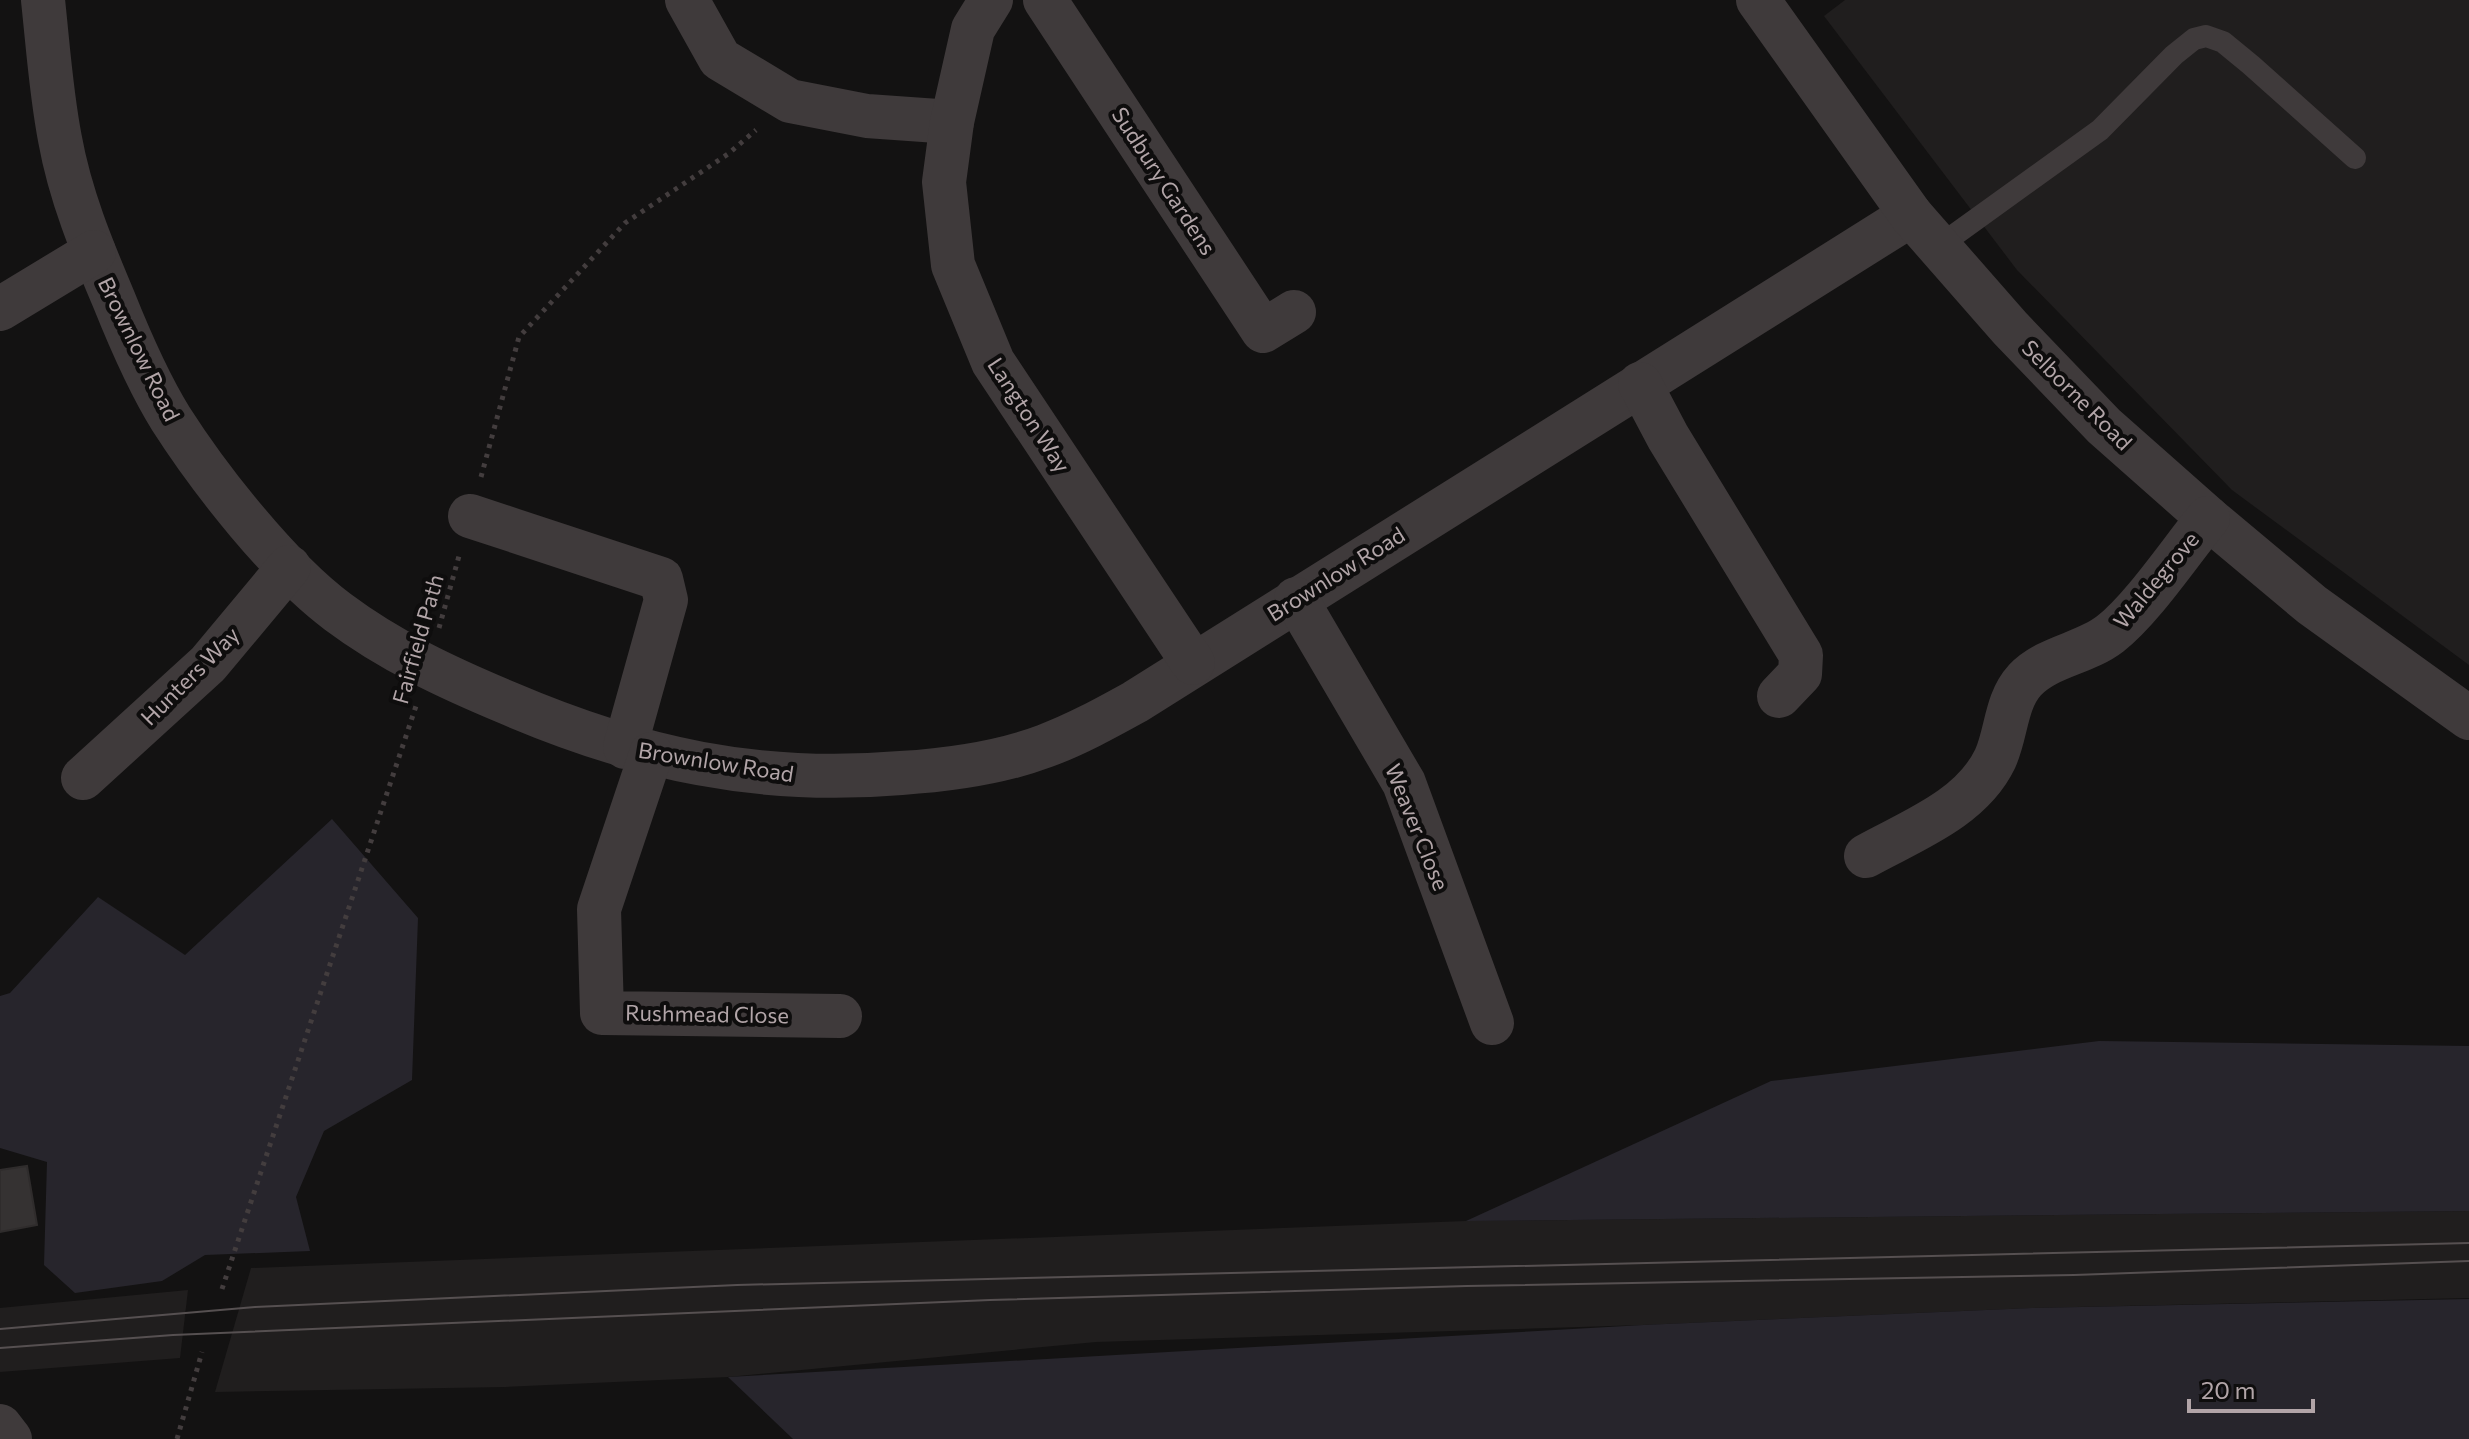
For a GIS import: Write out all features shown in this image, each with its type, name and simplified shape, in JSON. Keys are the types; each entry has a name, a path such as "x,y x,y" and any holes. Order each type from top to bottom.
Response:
{"street":[{"name":"Brownlow Road","path":"43,0 60,140 78,207 129,338 168,415 210,474 289,567 334,609 376,639 428,668 545,719 638,751 729,769 807,777 934,771 1040,748 1084,730 1135,702 1640,384 1925,231"},
{"path":"687,0 720,59 790,101 867,116 952,122"},
{"name":"Langton Way","path":"991,0 973,29 952,122 944,182 953,265 993,362 1193,663"},
{"name":"Sudbury Gardens","path":"1045,0 1263,331 1294,312"},
{"name":"Selborne Road","path":"1758,0 1925,231 2010,328 2104,426 2312,605 2469,718"},
{"path":"0,309 94,252"},
{"path":"1640,384 1668,437 1801,655 1800,674 1779,696"},
{"path":"470,516 661,579 666,600 638,751"},
{"name":"Waldegrove","path":"1866,856 1937,817 1971,791 1995,758 2011,704 2025,680 2045,664 2074,654 2109,635 2133,612 2208,518"},
{"name":"Hunters Way","path":"83,778 208,664 289,567"},
{"name":"Weaver Close","path":"1296,599 1404,783 1492,1023"},
{"name":"Rushmead Close","path":"638,751 599,909 602,1013 840,1016"},
{"path":"0,1426 10,1439"}],"lane":[{"path":"1925,231 2100,130 2174,55 2194,39 2206,36 2223,42 2355,158"}],"path":[{"name":"Fairfield Path","path":"222,1289 428,668 519,337 625,223 728,154 790,101"},
{"path":"177,1439 202,1352"}],"shaded area":[{"path":"1845,0 2469,0 2469,665 2232,490 2017,270 1824,16"},
{"path":"332,819 418,918 412,1080 324,1131 296,1197 310,1251 205,1255 162,1281 75,1293 44,1265 47,1162 0,1148 0,996 10,993 98,897 185,955"},
{"path":"2099,1041 2469,1046 2469,1211 1466,1221 1771,1081"},
{"path":"2469,1211 2469,1298 2032,1308 1643,1325 1096,1342 728,1377 505,1387 215,1392 251,1268 1466,1221"},
{"path":"188,1290 180,1358 0,1372 0,1308"},
{"path":"2469,1299 2469,1439 793,1439 728,1377 1643,1325 2032,1308"}],"building":[{"path":"27,1166 37,1225 0,1232 0,1170"}],"tram line":[{"path":"0,1329 255,1307 737,1285 2469,1243"},
{"path":"0,1348 173,1335 990,1300 1467,1286 2074,1275 2469,1261"}]}
